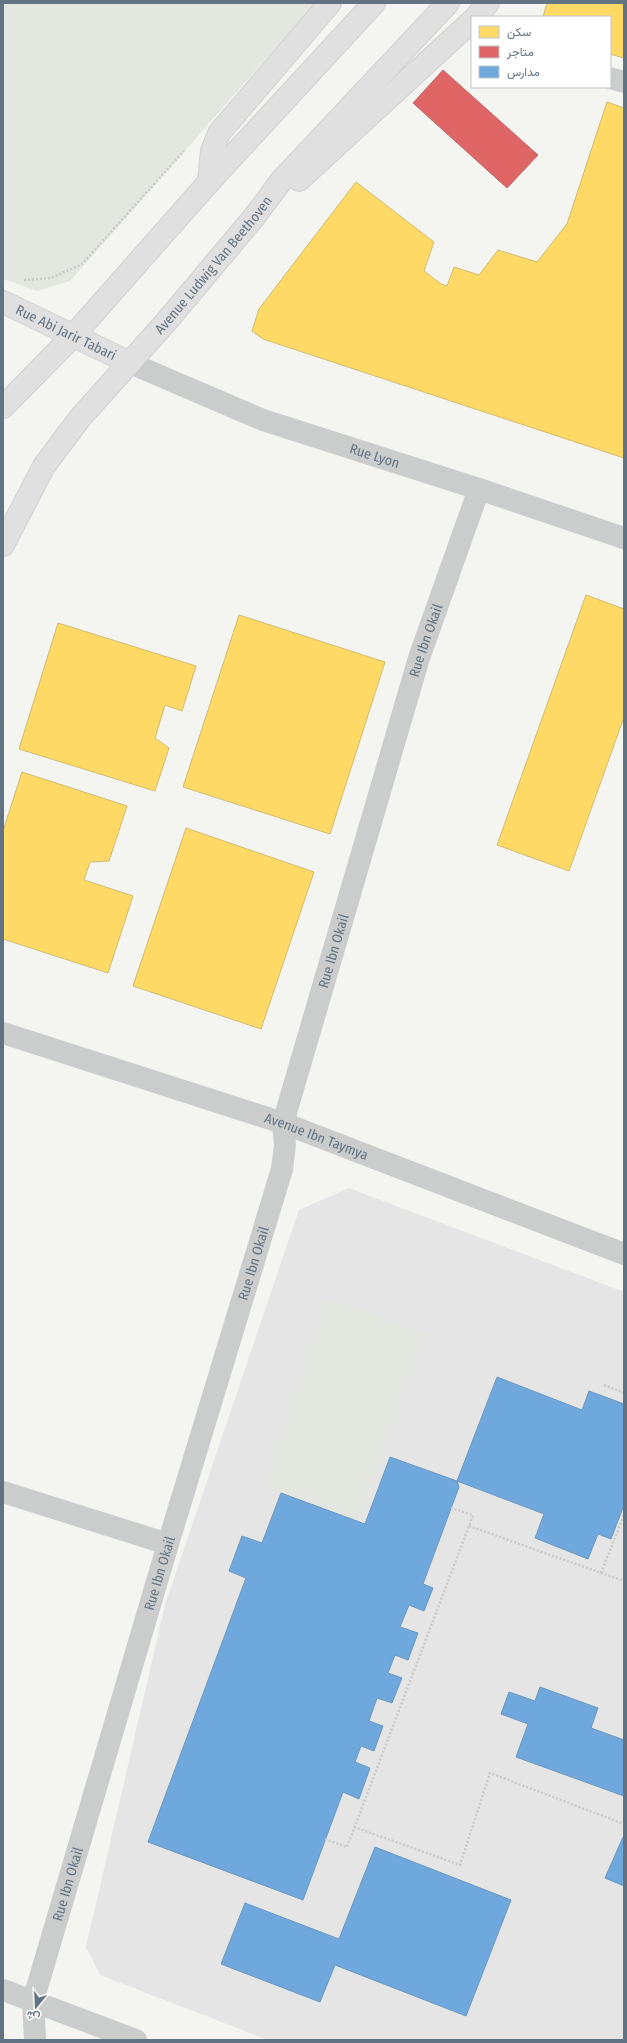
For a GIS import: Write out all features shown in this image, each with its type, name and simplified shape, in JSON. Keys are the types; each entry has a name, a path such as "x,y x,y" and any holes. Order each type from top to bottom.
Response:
{"main road":[{"path":"209,182 212,150 219,133 330,3"},
{"path":"3,407 73,336 209,182 374,3"},
{"name":"Avenue Ludwig Van Beethoven","path":"3,545 44,466 80,418 130,363 255,216 281,181 448,3"},
{"path":"477,16 488,3"},
{"path":"255,216 311,170 471,23"},
{"name":"Rue Abi Jarir Tabari","path":"3,302 130,363"}],"street":[{"path":"611,78 624,82"},
{"name":"Rue Lyon","path":"130,363 263,420 479,489 624,538"},
{"name":"Rue Ibn Okail","path":"35,2040 33,2001 168,1544 282,1169 285,1145 283,1123 420,658 479,489"},
{"name":"Avenue Ibn Taymya","path":"3,1033 283,1123 624,1254"},
{"path":"3,1492 168,1544"},
{"path":"3,1990 136,2040"}],"path":[{"path":"21,280 51,278 82,264 188,146"},
{"path":"604,1385 624,1393"},
{"path":"325,1840 347,1847 473,1516 451,1508"},
{"path":"601,1573 624,1515"},
{"path":"469,1526 624,1581"},
{"path":"354,1827 460,1865 490,1773 624,1824"}],"shaded area":[{"path":"3,3 315,3 70,281 37,291 3,279"},
{"path":"349,1188 624,1292 624,2040 268,2040 100,1975 86,1947 165,1605 299,1210"},
{"path":"327,1299 424,1333 356,1521 265,1488"}],"building: سكن":[{"path":"549,3 624,3 624,58 611,54 611,16 543,16 546,6"},
{"path":"607,102 624,108 624,458 263,339 252,331 259,309 356,182 434,242 424,271 441,284 447,286 454,267 479,275 498,250 537,262 567,224"},
{"path":"586,595 624,609 624,717 569,871 497,845"},
{"path":"239,615 385,662 330,834 183,787"},
{"path":"58,623 196,666 182,711 165,705 155,738 169,748 155,791 19,749"},
{"path":"22,772 127,806 109,861 90,862 84,880 133,896 108,973 3,939 3,831"},
{"path":"186,828 314,872 261,1029 133,986"}],"building: متاجر":[{"path":"443,70 538,155 507,188 413,103"}],"building: مدارس":[{"path":"497,1377 582,1410 589,1391 624,1404 624,1505 611,1539 598,1534 588,1559 535,1538 544,1514 457,1481"},
{"path":"390,1457 457,1481 459,1487 423,1584 433,1588 424,1611 409,1605 400,1627 418,1633 408,1660 395,1655 388,1673 402,1678 392,1703 377,1698 369,1721 383,1726 374,1751 361,1746 355,1762 370,1768 359,1799 343,1792 303,1900 148,1842 246,1578 229,1571 242,1536 262,1543 281,1493 365,1524"},
{"path":"540,1687 598,1708 591,1728 624,1740 624,1796 516,1757 528,1724 501,1714 509,1692 535,1701"},
{"path":"623,1837 624,1838 624,1886 605,1878"},
{"path":"375,1847 511,1900 466,2016 335,1965 320,2002 221,1964 245,1903 339,1939"}]}
